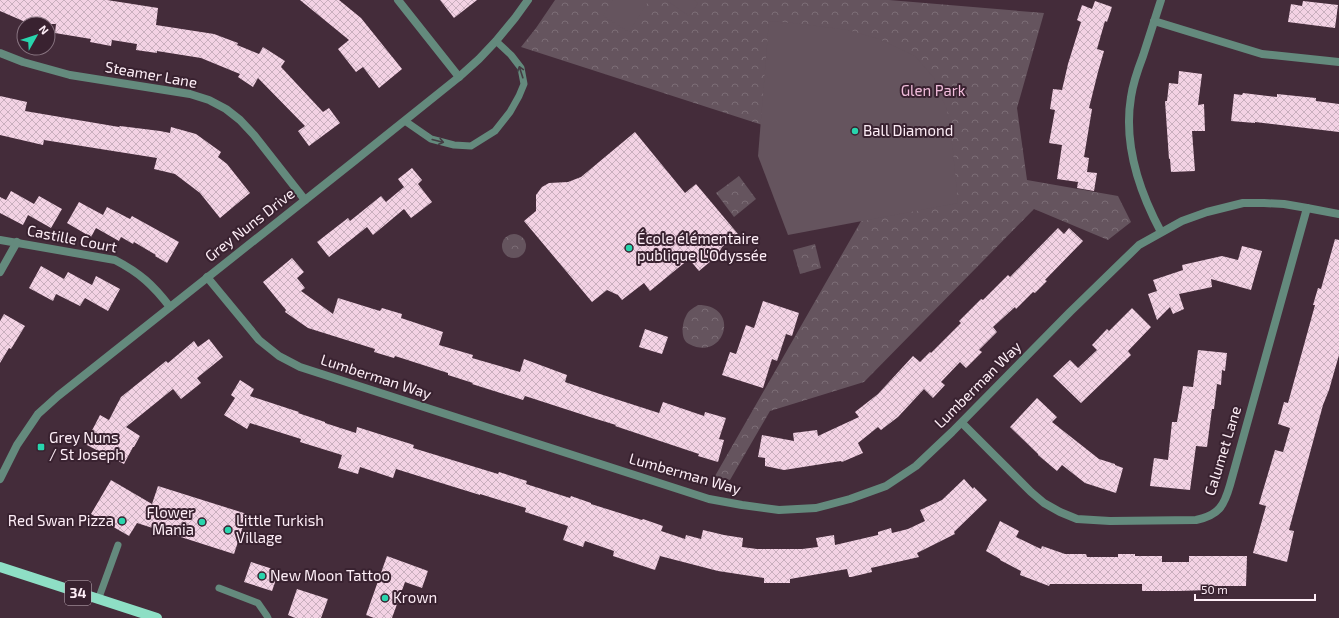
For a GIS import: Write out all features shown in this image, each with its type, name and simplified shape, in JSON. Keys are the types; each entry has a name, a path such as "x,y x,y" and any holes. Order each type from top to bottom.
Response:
{"main road":[{"name":"34","path":"0,566 98,600 157,618"}],"street":[{"path":"398,0 459,77"},
{"name":"Grey Nuns Drive","path":"0,479 17,445 38,414 75,381 459,77 496,41 528,0"},
{"path":"1161,0 1135,80 1129,115 1129,136 1136,176 1151,213 1161,232"},
{"path":"1154,21 1262,54 1339,62"},
{"name":"Steamer Lane","path":"0,53 22,62 70,75 190,94 209,100 226,109 240,120 254,135 305,200"},
{"name":"Lumberman Way","path":"207,276 258,340 279,356 300,367 709,498 742,505 778,510 816,508 850,500 886,486 916,466 962,423 1120,263 1139,245 1161,232 1182,221 1207,212 1243,203 1264,203 1307,208 1339,214"},
{"name":"Calumet Lane","path":"962,423 1035,496 1060,512 1077,519 1110,521 1196,520 1206,518 1216,513 1225,501 1230,485 1307,208"},
{"name":"Castille Court","path":"0,240 115,260 132,268 156,288 170,307"},
{"path":"0,272 17,242"}],"lane":[{"path":"405,121 430,139 454,145 471,146 495,130 510,112 524,84 521,68 511,55 496,41"},
{"path":"98,600 118,544"},
{"path":"219,588 258,603 268,618"}],"green space":[{"name":"Glen Park","path":"555,0 889,0 1044,13 1017,108 1027,180 1118,196 1131,222 1108,240 1034,209 864,382 770,411 730,480 715,476 892,167 521,47"},
{"path":"613,0 649,0 629,32 603,16"},
{"path":"666,0 694,0 698,3 689,16"},
{"name":"Ball Diamond","path":"769,21 848,30 879,39 915,56 934,78 947,110 958,203 788,235 758,156"},
{"path":"739,176 756,199 734,217 716,193"},
{"path":"514,234 519,235 525,241 525,251 519,257 514,258 509,257 503,251 502,246 503,241 509,235"},
{"path":"815,244 821,268 800,274 793,250"},
{"path":"698,305 712,307 720,314 724,322 724,332 719,340 712,346 702,348 689,344 684,339 683,327 687,314"}],"building":[{"path":"0,0 107,0 158,8 156,25 214,34 238,43 237,45 259,54 263,47 285,61 281,67 323,112 329,108 340,123 309,146 298,131 305,126 258,78 253,87 238,77 240,74 201,58 157,51 157,53 136,50 137,44 112,40 111,46 90,42 91,39 56,33 56,16 16,16 16,18 0,11"},
{"path":"300,0 339,0 361,18 402,69 379,88 363,67 356,72 338,49 349,40"},
{"path":"440,0 477,0 454,18"},
{"path":"1095,1 1112,7 1107,22 1105,21 1097,49 1104,51 1089,108 1092,109 1084,157 1089,158 1087,172 1097,173 1094,191 1077,188 1078,182 1057,179 1062,145 1049,143 1055,110 1050,109 1053,89 1062,90 1068,64 1081,22 1077,20 1082,5 1092,9"},
{"path":"1303,1 1338,5 1335,28 1288,22 1291,4 1302,6"},
{"path":"1179,71 1202,74 1198,105 1204,104 1205,131 1192,131 1195,171 1171,172 1165,101 1167,101 1169,83 1178,84"},
{"path":"1243,93 1277,97 1277,94 1316,98 1316,101 1339,104 1339,132 1255,122 1231,121 1234,94 1242,95"},
{"path":"0,96 27,102 25,111 119,127 170,133 171,127 196,134 221,152 218,157 227,164 250,193 220,218 200,193 175,174 154,169 157,158 44,140 43,145 0,135"},
{"path":"635,132 685,193 696,184 738,234 722,247 717,256 699,271 689,259 650,291 644,283 622,300 618,295 607,290 592,302 524,221 536,211 536,195 542,187 549,183 568,182 581,177"},
{"path":"412,168 422,180 418,184 432,202 411,218 404,209 373,235 367,227 329,257 317,242 348,218 350,221 381,196 386,202 404,187 398,179"},
{"path":"11,191 34,204 39,196 62,209 51,228 28,215 23,225 0,213 0,197 6,200"},
{"path":"79,202 103,215 107,207 130,219 132,216 179,242 167,263 134,242 133,244 121,237 119,241 96,228 91,237 67,223"},
{"path":"1058,228 1064,234 1069,228 1083,241 1045,280 1047,281 1035,293 1033,292 1016,309 1015,307 993,327 997,332 979,350 982,352 966,368 960,362 941,382 945,385 933,398 924,389 898,417 881,430 878,427 858,443 863,453 842,462 784,470 765,466 765,458 758,457 762,435 794,441 793,433 817,430 818,436 859,417 855,412 878,394 913,356 920,362 930,352 931,353 961,323 959,321 981,299 983,300 1008,275 1010,277"},
{"path":"1335,239 1339,240 1339,355 1323,405 1289,530 1294,531 1287,562 1253,553 1266,506 1259,504 1275,450 1283,452 1290,428 1278,424 1284,402 1288,403 1315,305 1313,305 1318,288 1321,289"},
{"path":"1242,246 1262,251 1251,290 1211,279 1212,287 1179,294 1184,309 1173,314 1170,307 1157,320 1148,294 1157,291 1153,280 1183,270 1182,265 1222,256 1238,260"},
{"path":"292,258 304,272 297,278 305,288 301,291 333,314 338,298 380,311 382,308 402,314 401,318 443,332 439,345 473,355 472,358 520,372 524,359 567,375 565,382 659,413 663,402 704,416 705,412 726,418 719,439 724,440 718,462 698,456 699,454 615,426 616,425 525,396 523,400 472,384 473,383 448,375 448,373 395,356 394,358 374,352 375,349 308,328 285,312 286,310 263,282"},
{"path":"41,266 64,279 68,272 92,285 96,276 120,289 108,311 85,298 80,306 56,294 53,301 29,288"},
{"path":"763,301 799,313 792,336 786,334 777,361 772,359 763,388 722,375 730,352 736,354 746,325 754,328"},
{"path":"1132,308 1151,327 1128,351 1131,355 1081,403 1053,376 1070,360 1078,368 1097,350 1092,345 1107,329 1109,331"},
{"path":"4,314 25,326 11,349 9,348 0,363 0,321"},
{"path":"645,329 668,337 662,354 639,347"},
{"path":"209,339 223,357 197,378 201,383 181,399 173,389 126,427 140,436 124,464 85,444 100,415 109,420 121,397 166,361 168,363 194,341 198,347"},
{"path":"1198,350 1227,353 1225,371 1222,370 1221,385 1217,384 1207,447 1196,446 1190,490 1150,486 1154,458 1168,460 1172,422 1177,422 1183,386 1193,387"},
{"path":"240,380 254,389 250,396 299,412 298,413 325,423 356,433 357,427 414,445 413,448 498,474 499,472 527,481 526,484 570,498 571,496 591,504 663,526 661,531 685,539 686,535 701,539 703,530 743,538 742,547 757,549 802,549 818,547 816,538 834,535 835,545 878,535 878,532 891,528 892,533 908,529 925,521 920,510 942,500 964,479 973,489 974,487 987,500 954,532 955,534 917,553 919,557 871,568 872,572 851,577 849,577 847,569 790,579 790,583 764,583 764,578 718,571 660,556 655,570 613,556 614,551 585,541 583,547 563,540 568,526 525,512 526,508 396,469 393,478 360,467 358,474 338,468 342,455 300,442 301,439 250,423 247,429 224,415 235,398 231,395"},
{"path":"1037,398 1057,417 1052,422 1099,459 1123,468 1116,493 1085,483 1062,465 1057,471 1038,455 1010,427"},
{"path":"111,480 152,504 158,486 247,514 234,554 137,523 129,536 91,514"},
{"path":"1000,521 1019,531 1016,537 1041,549 1042,546 1065,554 1086,554 1087,557 1118,557 1118,554 1135,554 1135,556 1162,556 1162,562 1189,562 1189,556 1247,556 1246,586 1209,586 1209,590 1142,591 1142,584 1050,584 1049,586 1020,575 1021,571 986,551"},
{"path":"387,556 428,571 422,588 405,582 392,618 374,618 366,615"},
{"name":"New Moon Tattoo","path":"251,562 279,571 272,591 244,582"},
{"path":"297,589 328,599 321,618 295,618 288,615"}],"place":[{"name":"Ball Diamond","path":"855,131"},
{"name":"École élémentaire publique L'Odyssée","path":"629,248"},
{"name":"Grey Nuns / St Joseph","path":"41,447"},
{"name":"Red Swan Pizza","path":"122,521"},
{"name":"Flower Mania","path":"202,522"},
{"name":"Little Turkish Village","path":"228,530"},
{"name":"New Moon Tattoo","path":"262,576"},
{"name":"Krown","path":"385,598"}]}
